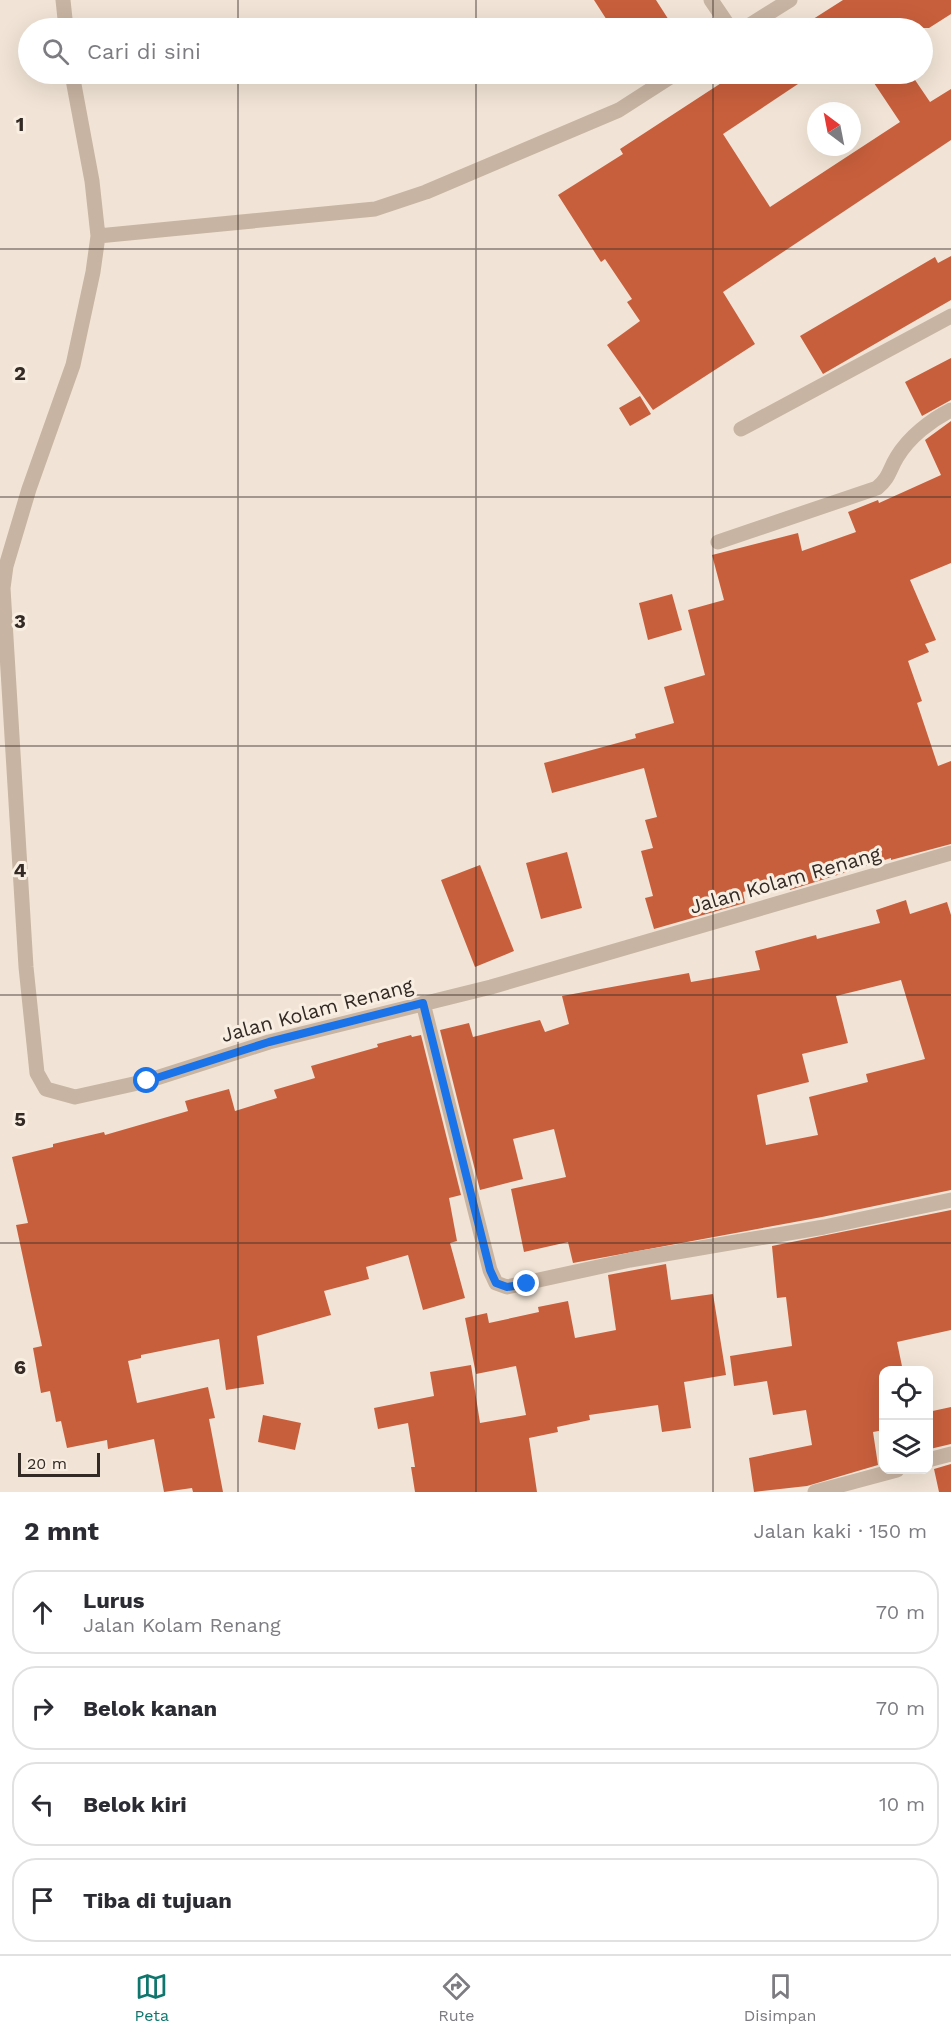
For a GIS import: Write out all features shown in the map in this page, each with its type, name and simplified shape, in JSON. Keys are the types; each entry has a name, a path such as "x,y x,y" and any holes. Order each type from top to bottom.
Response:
{"street":[{"path":"63,0 65,18"},
{"path":"711,0 723,18"},
{"path":"761,18 790,0"},
{"name":"Jalan Kolam Renang","path":"74,84 92,181 98,236 88,306 73,365 29,489 6,566 3,588 26,967 37,1073 46,1089 75,1097 147,1081 269,1042 524,978 951,853"},
{"path":"98,236 375,209 426,192 619,110 659,84"},
{"path":"741,429 951,316"},
{"path":"718,542 877,489 888,479 897,456 916,435 951,410"},
{"path":"423,1003 490,1270 496,1283 507,1287 630,1260 824,1227 951,1200"},
{"path":"933,1459 951,1454"},
{"path":"815,1492 882,1474"}],"building":[{"path":"594,0 656,0 668,18 606,18"},
{"path":"843,0 951,0 951,14 933,25 933,18 815,18"},
{"path":"720,84 798,84 723,134 770,207 848,156 861,156 861,148 900,122 875,84 918,84 930,102 951,89 951,140 723,292 755,344 653,410 607,345 640,321 627,302 632,299 605,259 601,262 558,195 623,154 620,149"},
{"path":"951,256 951,300 823,374 800,336 935,257 938,263"},
{"path":"951,358 951,400 922,416 905,382"},
{"path":"640,396 651,414 630,426 619,408"},
{"path":"951,421 951,563 910,580 936,640 925,644 929,652 908,661 922,701 917,703 938,766 951,761 951,844 891,860 891,858 790,890 788,879 743,892 745,903 654,929 645,898 653,896 641,851 653,848 645,820 657,817 644,768 552,793 544,763 636,738 635,734 674,723 664,687 705,675 688,610 724,600 712,555 798,533 802,551 856,532 848,512 878,500 879,503 941,475 925,440"},
{"path":"672,594 682,630 648,640 639,603"},
{"path":"567,852 582,908 541,919 526,863"},
{"path":"480,865 514,951 475,967 441,880"},
{"path":"906,900 910,914 947,902 951,915 951,1190 822,1217 573,1263 568,1242 524,1252 511,1189 566,1177 554,1129 513,1139 523,1179 480,1190 440,1030 469,1023 473,1037 540,1020 545,1032 569,1024 562,996 689,973 691,982 760,970 755,951 816,935 817,939 880,923 876,910","holes":["901,980 925,1059 866,1074 868,1082 809,1097 818,1135 766,1145 757,1095 809,1082 802,1054 848,1043 836,996"]},
{"path":"411,1035 412,1037 421,1035 461,1195 449,1198 457,1241 450,1243 465,1298 423,1310 408,1255 366,1267 369,1279 324,1291 331,1315 257,1336 264,1384 226,1390 219,1339 141,1355 141,1358 128,1361 137,1403 208,1387 215,1418 209,1419 223,1492 193,1492 192,1488 164,1492 154,1439 108,1449 107,1440 67,1448 61,1421 56,1422 50,1391 41,1393 33,1348 42,1346 16,1225 28,1223 12,1157 53,1147 53,1144 104,1132 105,1135 188,1111 185,1101 229,1089 235,1111 277,1098 274,1090 315,1078 311,1066"},
{"path":"951,1210 951,1330 897,1342 902,1366 879,1366 879,1431 873,1432 878,1465 807,1486 754,1492 749,1458 812,1445 806,1410 773,1415 767,1381 734,1386 730,1356 792,1346 786,1297 777,1298 772,1246"},
{"path":"666,1264 671,1300 713,1294 726,1375 684,1382 691,1428 662,1432 658,1405 589,1415 590,1420 557,1427 558,1432 529,1438 537,1492 415,1492 411,1467 415,1467 408,1423 378,1429 374,1408 434,1396 430,1372 471,1365 480,1423 526,1415 516,1366 476,1374 465,1318 487,1313 489,1323 539,1312 538,1307 568,1301 575,1338 616,1330 608,1275"},
{"path":"951,1407 951,1444 933,1448 933,1411"},
{"path":"263,1415 301,1423 295,1450 258,1442"},
{"path":"951,1464 951,1492 939,1492 934,1469"}],"route":[{"path":"147,1081 269,1042 423,1003 490,1270 496,1283 507,1287 527,1284"}]}
